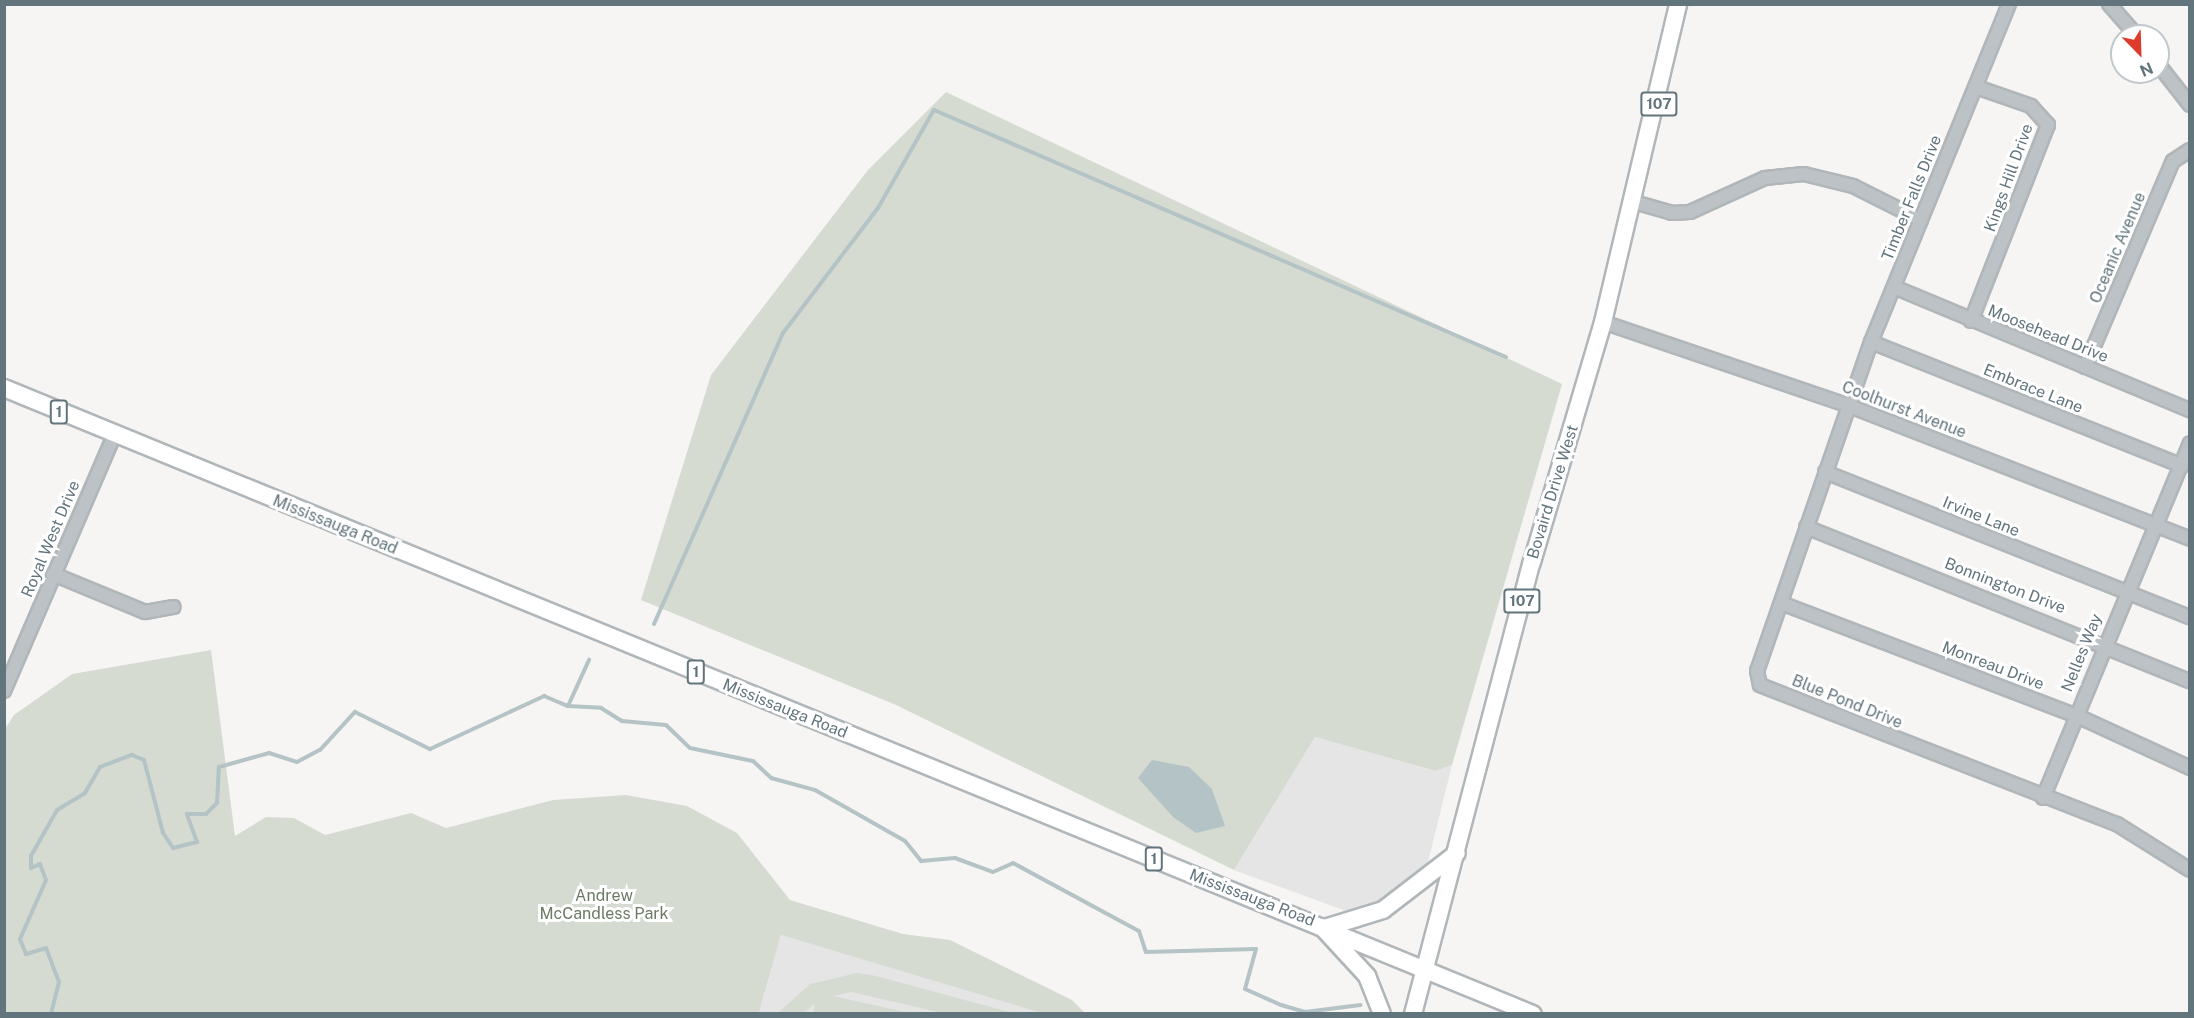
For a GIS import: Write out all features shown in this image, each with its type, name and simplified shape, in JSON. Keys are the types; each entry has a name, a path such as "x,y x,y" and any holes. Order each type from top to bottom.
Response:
{"main road":[{"name":"Bovaird Drive West","path":"1413,1014 1427,970 1532,562 1603,322 1634,202 1678,4"},
{"name":"Mississauga Road","path":"4,388 114,435 1323,925 1528,1011"},
{"path":"1382,1014 1367,976 1323,925 1383,910 1457,853"},
{"path":"1495,1014 1528,1011"}],"street":[{"name":"Timber Falls Drive","path":"1847,405 2009,4"},
{"path":"2109,4 2126,24"},
{"path":"2170,79 2190,105"},
{"name":"Kings Hill Drive","path":"1971,321 2048,125 2031,106 1976,87"},
{"name":"Oceanic Avenue","path":"2085,367 2173,161 2190,150"},
{"path":"1634,202 1672,213 1690,212 1765,178 1804,174 1854,186 1921,220"},
{"name":"Moosehead Drive","path":"1893,287 2190,410"},
{"name":"Coolhurst Avenue","path":"1603,322 1847,405 2156,523 2190,539"},
{"name":"Embrace Lane","path":"1871,342 2182,466"},
{"name":"Blue Pond Drive","path":"1847,405 1782,603 1759,655 1760,685 2043,798 2117,824 2179,860 2190,870"},
{"name":"Royal West Drive","path":"4,691 114,435"},
{"name":"Nelles Way","path":"2043,798 2125,592 2182,466 2190,443"},
{"name":"Irvine Lane","path":"1825,472 2190,617"},
{"name":"Bonnington Drive","path":"1806,527 2104,643 2190,681"},
{"path":"53,574 145,612 174,607"},
{"name":"Monreau Drive","path":"1782,603 2075,716 2190,768"},
{"path":"2179,860 2190,852"}],"shaded area":[{"path":"1315,737 1434,771 1452,765 1420,894 1395,911 1368,919 1234,870"},
{"path":"1152,760 1189,767 1212,789 1225,826 1196,833 1173,817 1138,778"},
{"path":"781,935 1036,1010 1042,1013 759,1014"}],"green space":[{"path":"946,92 1562,384 1452,765 1435,771 1315,737 1234,870 896,705 641,600 711,375 868,170"},
{"name":"Andrew McCandless Park","path":"211,650 235,836 266,817 294,818 325,835 411,813 446,828 553,800 626,795 687,806 737,833 790,900 903,934 950,940 1072,1000 1085,1013 1042,1013 781,935 759,1013 5,1013 5,729 14,715 72,674"},
{"path":"857,973 876,976 1013,1013 942,1013 852,992 833,996 910,1013 813,1013 815,1004 803,1013 778,1013 810,984"}],"waterway":[{"path":"654,624 783,333 878,208 934,110 1506,357"},
{"path":"568,706 589,660"},
{"path":"51,1014 59,982 46,948 26,954 20,939 46,880 40,864 31,868 31,856 57,810 85,793 100,767 132,755 144,760 163,833 173,848 197,842 187,814 206,814 217,803 219,767 269,753 297,762 320,750 355,712 430,749 544,696 568,706 601,708 622,721 666,725 690,748 753,761 771,778 815,790 905,841 921,861 955,858 993,872 1013,863 1139,931 1146,952 1256,949 1245,989 1281,1005 1305,1012 1361,1005"}]}
